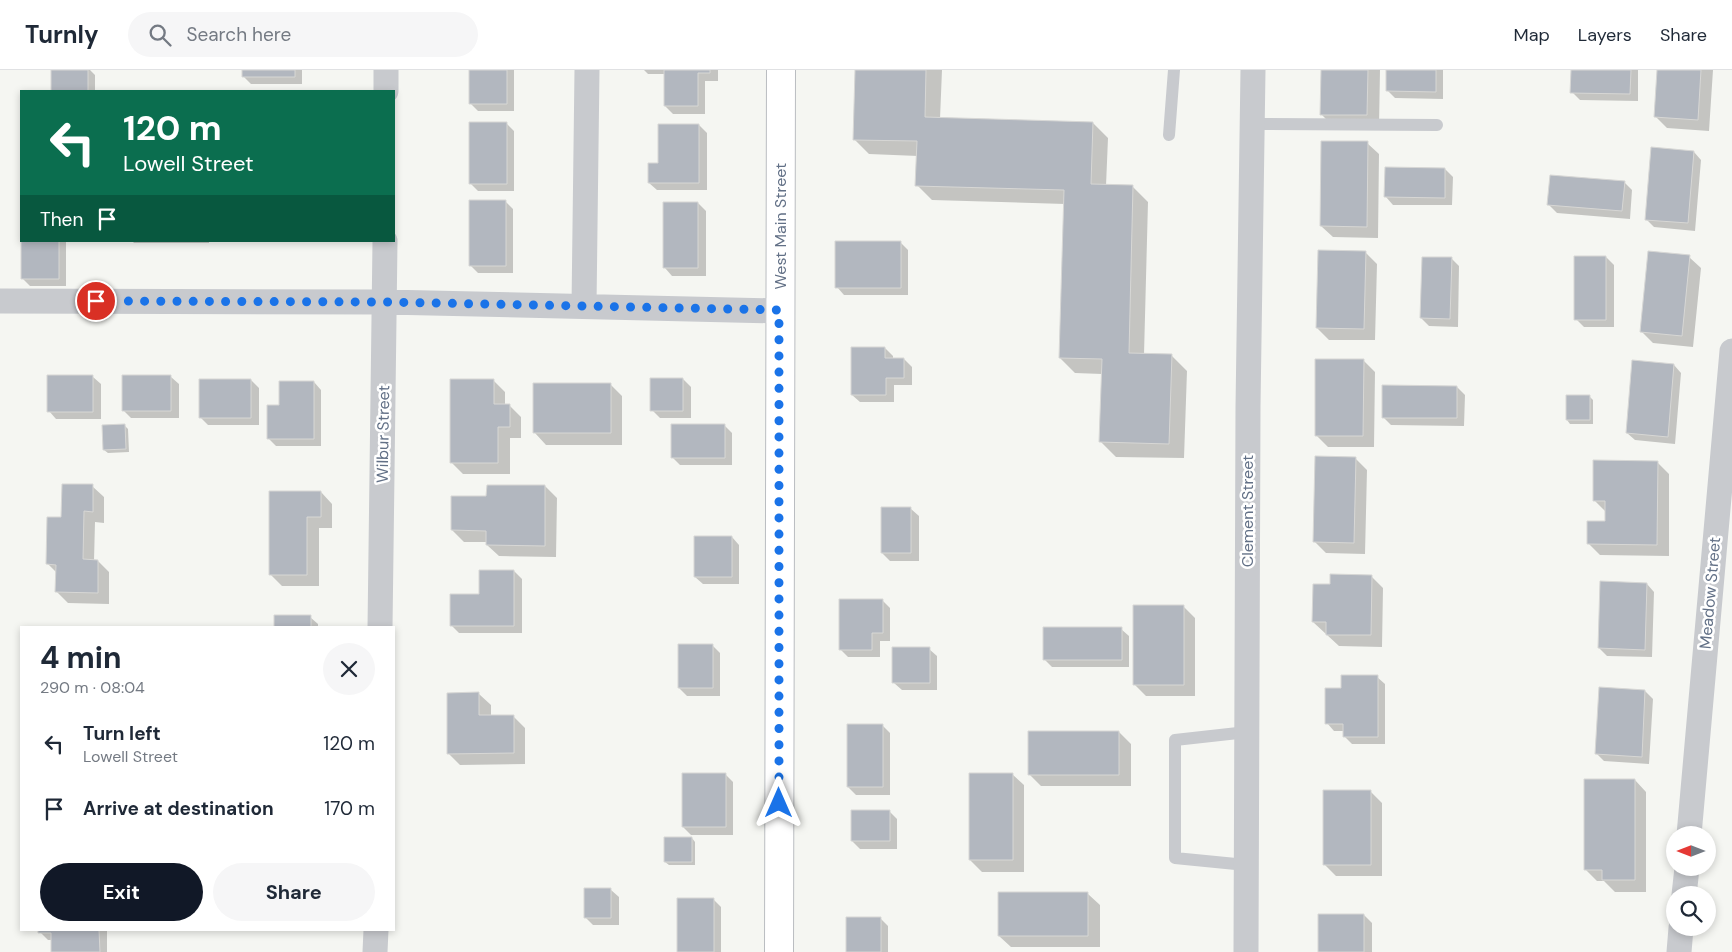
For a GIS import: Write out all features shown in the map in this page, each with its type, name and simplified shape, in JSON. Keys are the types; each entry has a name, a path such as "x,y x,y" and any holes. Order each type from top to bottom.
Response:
{"main road":[{"name":"West Main Street","path":"779,952 781,70"}],"street":[{"path":"386,70 386,90"},
{"path":"584,306 587,70"},
{"name":"Clement Street","path":"1246,952 1248,417 1253,70"},
{"name":"Wilbur Street","path":"380,626 385,242"},
{"path":"0,301 385,302 779,310"},
{"name":"Meadow Street","path":"1690,826 1721,599 1732,352"},
{"path":"375,952 376,931"}],"lane":[{"path":"1169,136 1174,70"},
{"path":"1251,124 1437,125"},
{"path":"1246,732 1175,740 1175,858 1246,865"}],"building":[{"path":"51,70 88,70 88,90 51,90"},
{"path":"242,70 295,70 295,77 242,77"},
{"path":"469,70 507,70 507,104 469,104"},
{"path":"664,70 710,70 710,73 698,73 698,106 664,106"},
{"path":"855,70 926,70 925,117 1093,122 1091,184 1133,185 1129,353 1172,354 1169,444 1099,442 1102,359 1059,358 1064,190 915,186 917,141 853,140"},
{"path":"1321,70 1368,70 1367,115 1320,115"},
{"path":"1386,70 1436,70 1436,92 1386,91"},
{"path":"1571,70 1631,70 1630,94 1570,93"},
{"path":"1657,70 1701,70 1698,120 1654,117"},
{"path":"469,122 507,122 507,184 469,184"},
{"path":"658,124 699,124 699,183 648,183 648,163 658,163"},
{"path":"1321,141 1368,141 1367,227 1320,226"},
{"path":"1651,147 1694,151 1688,223 1645,220"},
{"path":"1385,167 1445,168 1445,198 1384,197"},
{"path":"1550,175 1625,181 1622,211 1547,205"},
{"path":"469,200 506,200 506,266 469,266"},
{"path":"663,202 698,202 698,268 663,268"},
{"path":"835,241 901,241 901,288 835,288"},
{"path":"21,242 59,242 59,279 21,279"},
{"path":"1318,250 1366,251 1364,329 1316,328"},
{"path":"1648,251 1690,255 1682,336 1640,332"},
{"path":"1574,256 1606,256 1606,320 1574,320"},
{"path":"1422,257 1452,257 1450,319 1420,318"},
{"path":"851,347 885,347 885,358 904,358 904,378 886,378 886,395 851,395"},
{"path":"1315,359 1364,359 1363,436 1315,436"},
{"path":"1632,360 1674,364 1668,437 1626,433"},
{"path":"47,375 93,375 93,412 47,412"},
{"path":"122,375 171,375 171,411 122,411"},
{"path":"650,378 683,378 683,411 650,411"},
{"path":"199,379 251,379 251,418 199,418"},
{"path":"450,379 494,379 494,404 510,404 510,427 498,427 498,463 450,463"},
{"path":"279,381 314,381 314,439 267,439 267,405 279,405"},
{"path":"533,383 611,383 611,433 533,433"},
{"path":"1382,385 1457,386 1457,418 1382,418"},
{"path":"1566,395 1590,395 1590,420 1566,420"},
{"path":"125,424 126,449 103,450 102,425"},
{"path":"671,424 725,424 725,458 671,458"},
{"path":"1315,456 1356,457 1354,543 1313,542"},
{"path":"1593,460 1658,461 1657,545 1587,544 1587,521 1605,521 1605,501 1593,501"},
{"path":"62,484 93,484 93,512 84,511 83,559 98,560 98,593 55,592 56,565 46,564 47,517 61,517"},
{"path":"487,485 545,485 545,546 486,545 486,531 451,530 451,496 486,496"},
{"path":"269,491 321,491 321,517 307,517 307,575 269,575"},
{"path":"881,507 911,507 911,553 881,553"},
{"path":"694,536 732,536 732,577 694,577"},
{"path":"479,570 514,570 514,626 450,626 450,594 479,594"},
{"path":"1330,574 1372,575 1371,635 1326,635 1326,622 1312,622 1313,584 1330,584"},
{"path":"1600,581 1647,583 1645,650 1598,648"},
{"path":"839,599 883,599 883,633 872,633 872,650 839,650"},
{"path":"1133,605 1184,605 1184,685 1133,685"},
{"path":"274,615 311,615 311,626 274,626"},
{"path":"1043,627 1122,627 1122,660 1043,660"},
{"path":"678,644 713,644 713,688 678,688"},
{"path":"892,647 930,647 930,683 892,683"},
{"path":"1341,675 1378,675 1378,737 1343,737 1343,724 1325,724 1325,688 1341,688"},
{"path":"1599,687 1645,690 1642,757 1595,754"},
{"path":"479,692 479,715 514,715 514,753 447,754 447,693"},
{"path":"847,724 883,724 883,787 847,787"},
{"path":"1028,731 1119,731 1119,775 1028,775"},
{"path":"682,773 726,773 726,827 682,827"},
{"path":"969,773 1013,773 1013,860 969,860"},
{"path":"1584,779 1635,779 1635,880 1602,880 1602,870 1584,870"},
{"path":"1323,790 1371,790 1371,865 1323,865"},
{"path":"851,810 890,810 890,841 851,841"},
{"path":"664,837 692,837 692,862 664,862"},
{"path":"584,888 611,888 611,918 584,918"},
{"path":"998,892 1088,892 1088,936 998,936"},
{"path":"677,898 714,898 714,952 677,952"},
{"path":"1318,914 1364,914 1364,952 1318,952"},
{"path":"846,917 881,917 881,952 846,952"},
{"path":"38,931 99,931 100,952 51,952 51,933 38,933"}],"route":[{"path":"96,301 385,302 779,310 779,803"}]}
